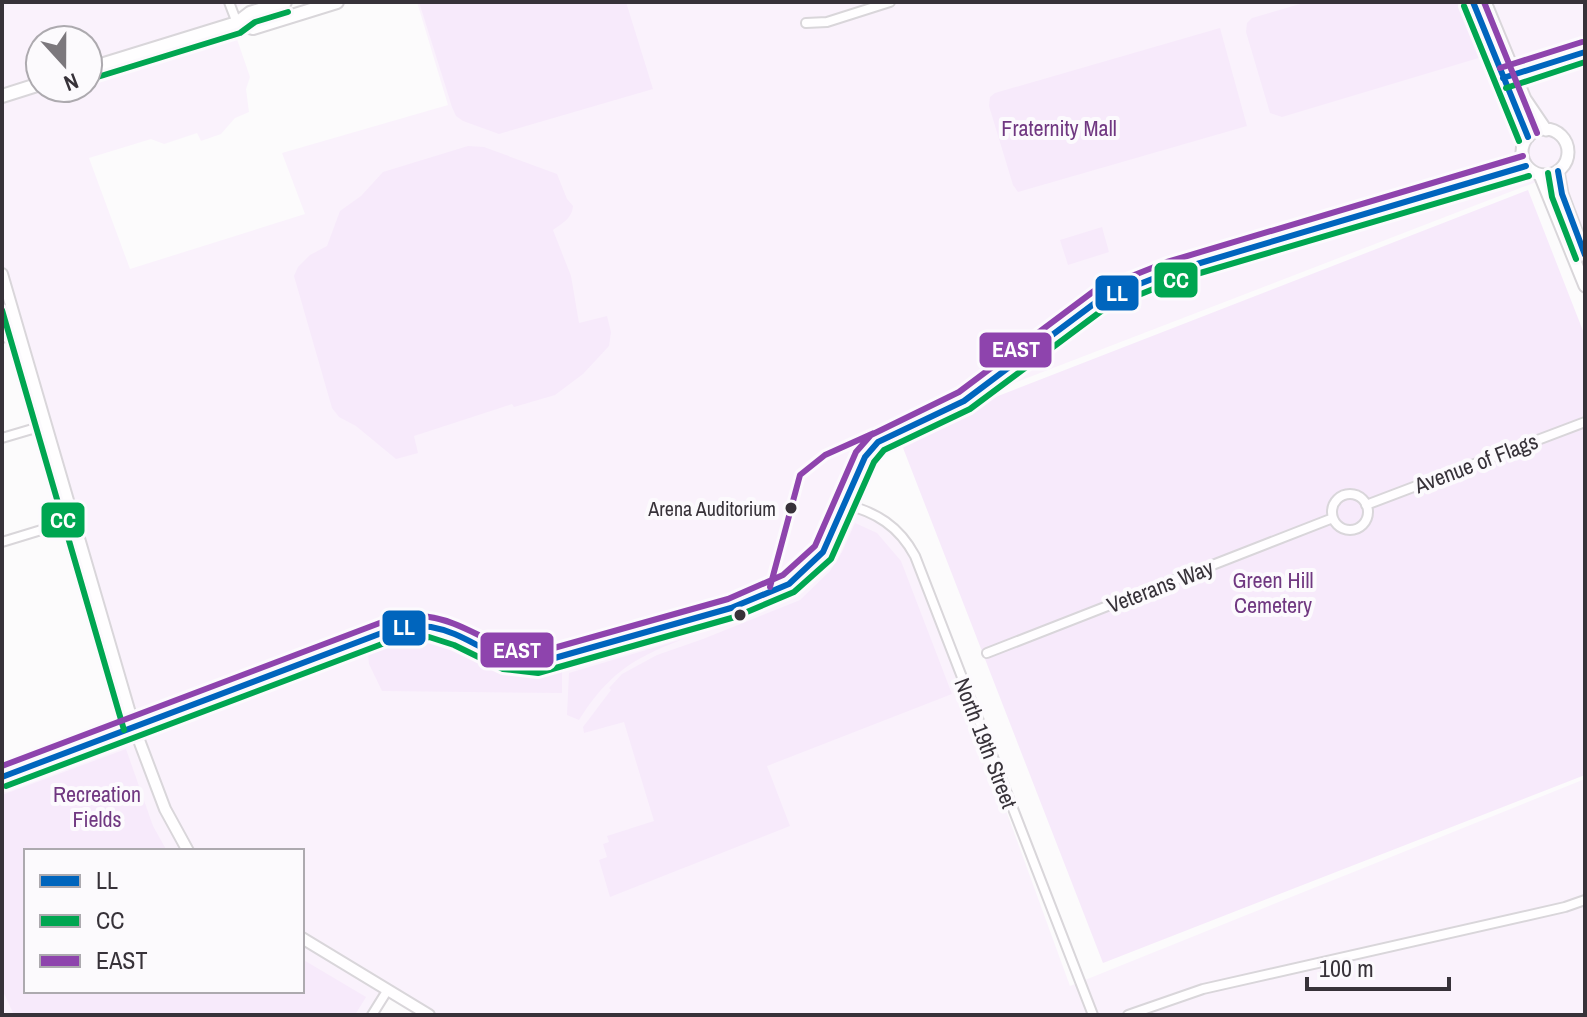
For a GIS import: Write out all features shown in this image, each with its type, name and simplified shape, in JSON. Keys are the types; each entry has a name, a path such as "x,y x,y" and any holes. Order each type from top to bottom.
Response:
{"main road":[{"path":"104,64 237,23 250,13 285,2"},
{"path":"237,23 253,28 337,2"},
{"path":"1473,2 1528,137"},
{"path":"1485,2 1525,99 1546,130"},
{"path":"2,96 24,89"},
{"path":"1546,130 1559,134 1567,147 1567,158 1558,171 1540,175 1526,166 1522,152 1528,137 1546,130"},
{"path":"1558,171 1562,194 1585,255"},
{"path":"1540,175 1585,286"}],"street":[{"path":"229,2 237,23"},
{"path":"806,23 827,22 890,2"},
{"path":"2,777 403,627 441,630 494,656 524,664 551,660 731,608 780,589 806,571 829,541 865,457 878,442 976,393 1099,300 1170,272 1526,166"},
{"path":"2,274 134,727 165,809 187,849"},
{"path":"2,338 19,333"},
{"name":"Avenue of Flags","path":"1366,505 1585,422"},
{"path":"2,438 46,425"},
{"path":"1354,495 1366,505 1366,520 1359,527 1344,529 1333,518 1333,508 1343,496 1354,495"},
{"name":"North 19th Street","path":"844,504 883,518 903,536 915,556 1093,1015"},
{"name":"Veterans Way","path":"987,653 1333,518"},
{"path":"2,542 74,520"},
{"path":"1128,1015 1203,989 1585,900"},
{"path":"304,939 429,1015"},
{"path":"372,1015 387,991"}],"shaded area":[{"path":"2,2 251,2 227,10 250,77 246,89 249,112 235,118 221,134 201,141 197,133 164,144 151,139 89,158 130,269 305,214 282,153 448,105 417,2 1585,2 1585,262 1549,177 1009,385 878,442 844,503 863,509 909,544 1070,986 1585,779 1585,1015 439,1015 387,991 371,1015 2,1015 2,777 134,726 2,273"}],"green space":[{"path":"419,2 626,2 653,89 499,134 463,121 456,116 452,107"},
{"path":"1307,2 1462,2 1482,57 1282,117 1270,113 1246,32 1247,23 1252,18"},
{"name":"Fraternity Mall","path":"1220,28 1247,126 1018,192 1013,185 989,106 990,97"},
{"path":"468,146 484,147 557,174 573,206 569,217 553,230 571,276 579,323 607,316 611,332 609,346 583,374 555,395 514,407 512,404 414,436 418,453 396,459 356,426 339,417 332,408 294,276 310,255 327,246 340,211 361,196 383,172"},
{"name":"Green Hill Cemetery","path":"1528,190 1585,336 1585,775 1103,963 898,435"},
{"path":"1102,227 1109,252 1068,265 1060,240"},
{"path":"855,523 877,533 901,561 952,694 767,766 790,826 610,897 599,860 607,857 603,844 609,842 607,836 654,821 624,722 584,733 583,727 622,674 657,655 800,600 830,571"},
{"path":"683,639 649,653 623,669 601,690 579,720 567,715 569,673"},
{"path":"407,640 429,642 499,671 518,675 562,670 562,693 382,691 369,664 368,654"},
{"name":"Recreation Fields","path":"126,749 153,826 166,849 24,849 24,993 304,993 304,960 366,997 355,1015 14,1015 2,989 2,795"}],"transit line":[{"name":"LL","path":"1473,2 1528,137"},
{"name":"EAST","path":"1484,2 1537,133"},
{"name":"CC","path":"1464,6 1519,141"},
{"name":"CC","path":"104,75 240,33 255,22 288,12"},
{"name":"EAST","path":"1500,68 1582,42"},
{"name":"LL","path":"1503,78 1585,52"},
{"name":"CC","path":"1506,88 1585,62"},
{"name":"EAST","path":"2,766 385,621 416,616 435,618 509,648 536,653 728,599 783,575 815,546 856,452 871,435 959,392 1094,291 1167,262 1523,156"},
{"name":"LL","path":"2,777 387,631 431,627 458,635 506,658 537,663 731,608 789,584 823,552 865,457 878,442 964,401 1099,300 1170,272 1526,166"},
{"name":"LL","path":"1558,171 1562,194 1585,255"},
{"name":"CC","path":"1548,173 1552,197 1576,259"},
{"name":"CC","path":"6,786 390,641 429,637 454,645 503,669 538,673 735,617 794,592 831,559 874,462 884,450 970,409 1104,309 1173,281 1529,176"},
{"name":"CC","path":"2,310 124,730"},
{"name":"EAST","path":"770,587 800,475 825,455 874,433"}],"place":[{"name":"Arena Auditorium","path":"791,508"}]}
